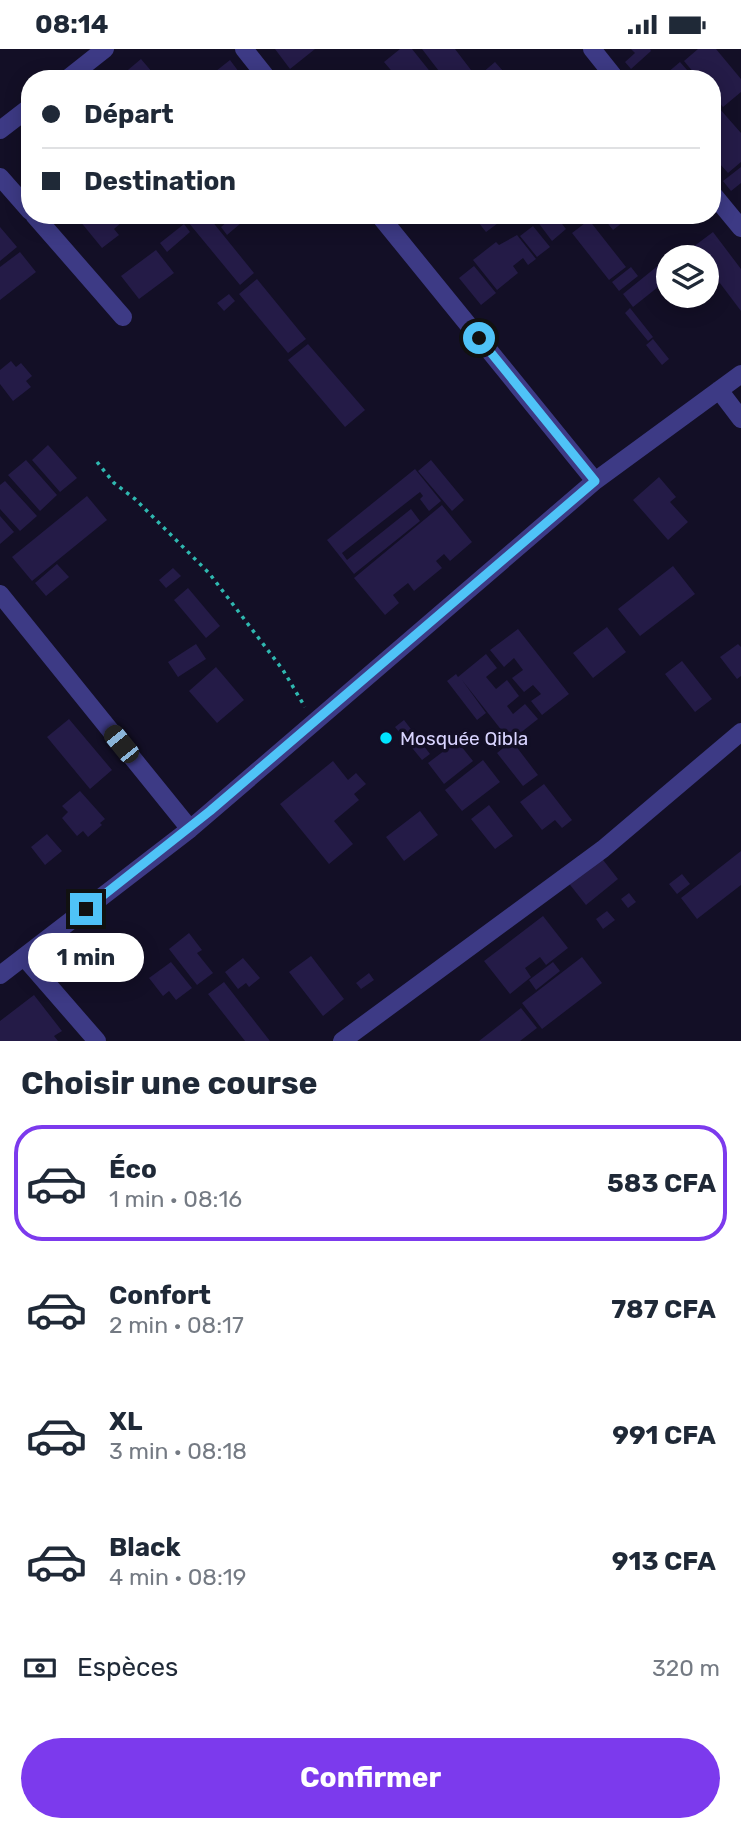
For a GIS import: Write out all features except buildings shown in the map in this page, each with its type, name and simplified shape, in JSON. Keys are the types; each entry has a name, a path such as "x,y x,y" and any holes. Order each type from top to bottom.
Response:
{"street":[{"path":"78,70 105,49"},
{"path":"244,49 261,70"},
{"path":"592,49 610,70"},
{"path":"0,130 21,114"},
{"path":"0,177 21,201"},
{"path":"721,204 741,228"},
{"path":"42,224 123,317"},
{"path":"386,224 595,481"},
{"path":"0,975 190,829 595,481 741,374"},
{"path":"719,390 741,419"},
{"path":"0,594 190,829"},
{"path":"342,1041 603,849 741,732"},
{"path":"24,957 97,1041"}],"path":[{"path":"97,462 114,483 135,499 209,573 283,670 314,724"}],"place":[{"name":"Mosquée Qibla","path":"386,738"}],"route":[{"path":"86,909 190,829 595,481 479,338"}]}
